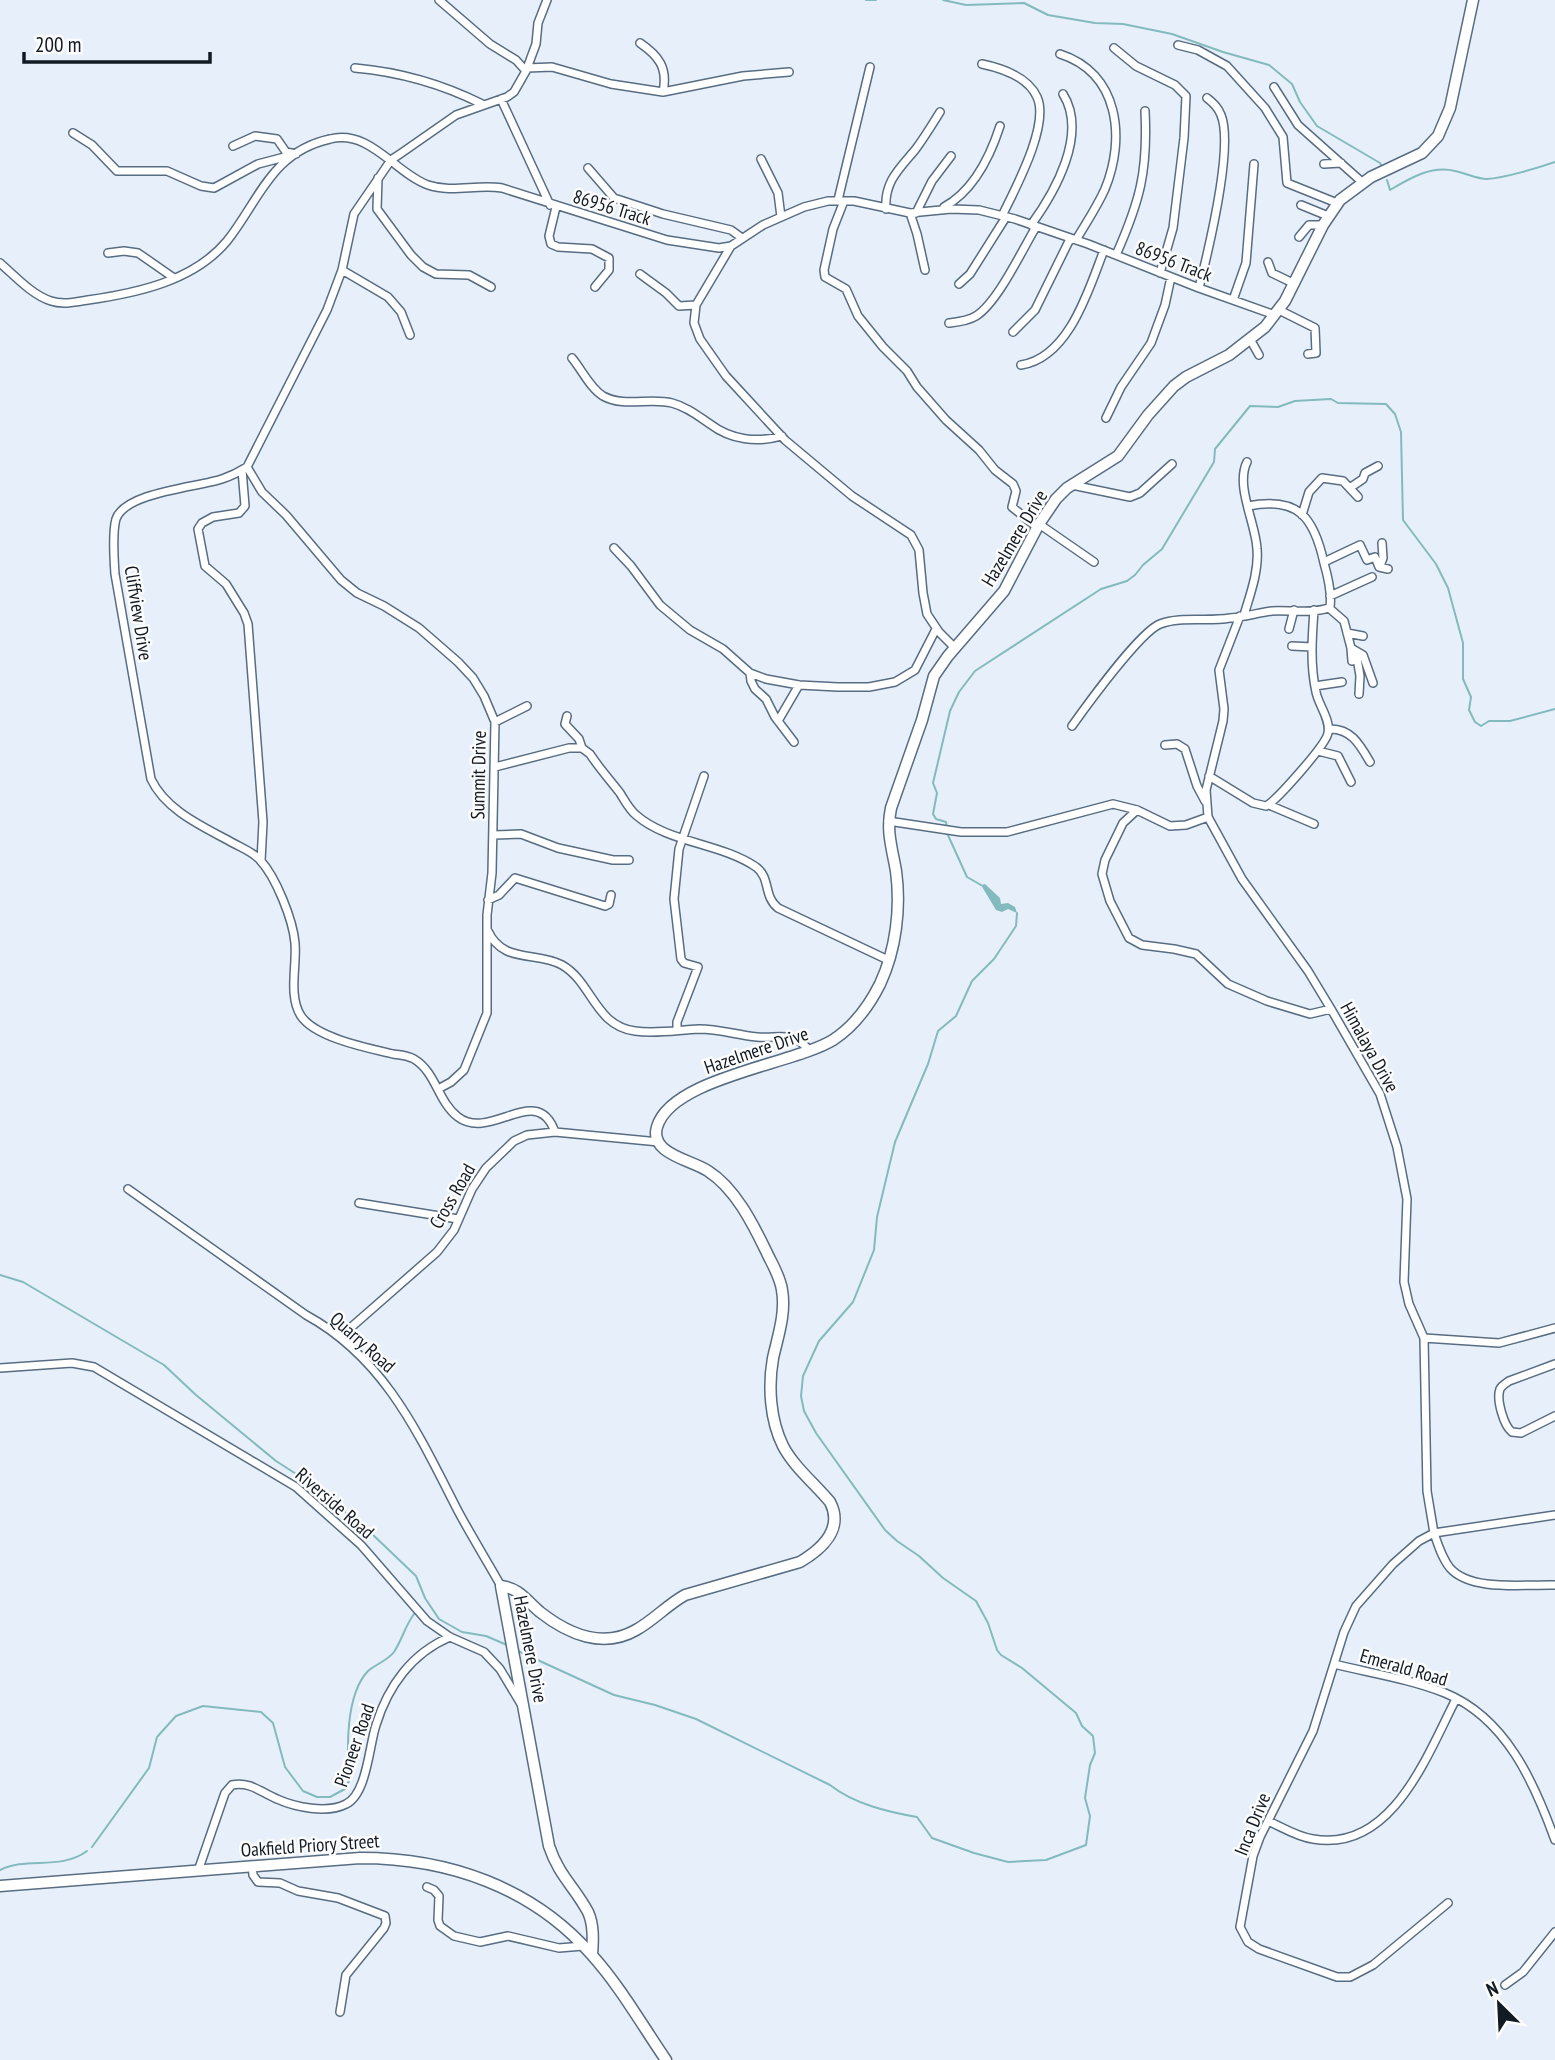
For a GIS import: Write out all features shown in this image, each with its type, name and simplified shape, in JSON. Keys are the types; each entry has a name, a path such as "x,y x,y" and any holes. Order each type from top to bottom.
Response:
{"street":[{"path":"439,0 490,44 527,70"},
{"path":"261,861 263,822 248,624 226,584 205,566 198,529 206,520 239,513 245,506 244,469 327,310 342,270 354,214 391,160 456,115 514,92 527,70 536,44 538,23 547,0"},
{"name":"Hazelmere Drive","path":"592,1955 593,1931 587,1912 562,1876 549,1846 500,1586 515,1589 548,1619 573,1633 598,1639 616,1638 635,1630 685,1595 800,1562 815,1553 833,1531 834,1511 830,1502 791,1458 776,1428 770,1385 783,1304 778,1274 749,1219 726,1187 709,1171 671,1154 659,1142 656,1135 662,1116 701,1088 756,1066 810,1051 835,1039 868,1005 881,982 894,936 898,895 888,821 934,676 1004,592 1038,526 1056,499 1071,485 1118,456 1148,415 1174,386 1229,355 1277,313 1337,203 1362,182 1422,153 1438,136 1446,122 1453,97 1473,0"},
{"path":"640,43 652,51 662,65 666,79 663,92"},
{"path":"1178,45 1198,50 1227,66 1265,108 1283,137 1287,183 1337,203"},
{"path":"1114,48 1136,66 1175,85 1186,96 1173,228 1160,273"},
{"path":"1013,332 1035,310 1073,240 1096,208 1114,156 1112,100 1101,83 1079,62 1060,54"},
{"path":"959,284 970,274 1004,216 1034,144 1039,105 1033,89 1014,75 1002,68 982,64"},
{"path":"527,70 552,66 611,84 663,92 743,76 789,72"},
{"path":"870,67 824,270 825,277 846,289 858,316 907,371 917,387 995,470 1013,484 1016,491 1012,508 1094,562"},
{"path":"355,68 416,78 482,104"},
{"path":"1274,87 1298,125 1362,182"},
{"path":"949,323 970,319 984,309 1006,278 1051,197 1069,146 1071,113 1063,94"},
{"path":"1199,288 1216,211 1224,139 1220,112 1207,98"},
{"path":"501,99 553,206 555,216 549,236 551,244 558,247 592,249 609,258 609,270 595,287"},
{"path":"1116,255 1132,219 1145,173 1145,111"},
{"path":"886,209 885,197 889,182 940,112"},
{"path":"941,209 958,199 985,163 1000,126"},
{"path":"73,133 92,145 117,171 167,171 208,188 219,187 258,164 296,153"},
{"path":"233,146 255,136 277,139 286,152 296,153"},
{"name":"86956 Track","path":"0,263 38,294 58,303 119,296 174,278 218,250 263,185 296,153 315,143 342,138 365,144 426,184 450,189 502,188 667,240 711,248 731,246 804,207 841,200 913,213 965,209 1004,216 1315,328 1317,352 1308,354"},
{"path":"925,270 913,213 929,185 951,156"},
{"path":"761,159 778,194 782,217"},
{"path":"1324,164 1341,163"},
{"path":"1233,300 1246,263 1254,164"},
{"path":"588,168 614,198 663,214 731,230 742,238"},
{"path":"379,177 377,209 423,267 436,274 469,275 491,287"},
{"path":"1301,205 1326,220"},
{"path":"1299,237 1309,225 1326,220"},
{"path":"731,246 696,305 694,323 700,339 721,370 782,436 852,496 911,535 919,550 925,605 936,629 955,648"},
{"path":"108,253 131,250 174,278"},
{"path":"1021,365 1037,362 1067,332 1085,301 1104,250"},
{"path":"1268,262 1272,273 1295,284"},
{"path":"342,270 388,297 401,312 410,335"},
{"path":"640,274 680,306 696,305"},
{"path":"1106,418 1121,387 1151,343 1165,306 1171,277"},
{"path":"1250,339 1259,355"},
{"path":"572,358 597,391 610,399 637,403 670,402 688,409 722,432 743,439 760,440 782,436"},
{"name":"Himalaya Drive","path":"1247,462 1243,477 1257,556 1250,596 1219,670 1224,709 1205,802 1208,817 1242,880 1308,971 1380,1094 1397,1147 1407,1199 1404,1282 1409,1304 1424,1338 1427,1491 1434,1533 1446,1563 1466,1580 1491,1584 1555,1585"},
{"path":"1071,485 1130,497 1140,493 1172,464"},
{"path":"1351,486 1363,479 1365,473 1378,466"},
{"name":"Summit Drive","path":"244,469 341,580 357,593 419,628 458,662 479,687 495,722 493,835 488,900 488,1007 464,1070 438,1089"},
{"name":"Cliffview Drive","path":"244,469 222,480 168,490 123,510 115,522 115,574 148,765 156,790 176,809 255,855 268,871 295,941 296,1006 311,1027 331,1037 413,1058 421,1064 445,1105 471,1124 538,1111 551,1120 555,1132"},
{"path":"1303,515 1307,498 1318,480 1335,478 1343,481 1351,486 1358,497"},
{"path":"1248,506 1261,503 1281,504 1303,515 1315,530 1324,562 1331,603 1329,608"},
{"path":"1324,562 1360,545 1367,560 1376,557 1384,568 1382,543"},
{"path":"614,548 660,605 690,630 723,649 751,673 766,679 799,685 869,687 895,681 915,670 936,629"},
{"path":"1330,596 1371,577"},
{"path":"1072,726 1133,649 1156,626 1171,621 1329,608"},
{"path":"1329,608 1344,621 1360,676 1359,694"},
{"path":"1289,629 1294,610"},
{"path":"1269,805 1318,751 1329,729 1315,686 1312,647 1314,611"},
{"path":"1347,633 1363,636"},
{"path":"1292,646 1312,647"},
{"path":"1352,661 1353,650"},
{"path":"1353,650 1360,652 1373,683"},
{"path":"751,673 752,685 766,699 794,743"},
{"path":"1315,686 1342,682"},
{"path":"778,721 799,685"},
{"path":"495,722 527,706"},
{"path":"567,716 565,724 633,813 682,838 742,858 765,876 768,897 778,908 888,960"},
{"path":"1329,729 1341,730 1351,736 1370,762"},
{"path":"1165,745 1177,744 1185,749 1205,802"},
{"path":"495,767 569,748 582,748"},
{"path":"1318,751 1338,756 1350,782"},
{"path":"677,1030 677,1022 698,967 682,961 674,899 678,849 704,776"},
{"path":"1209,776 1257,806 1269,805 1314,824"},
{"path":"888,821 947,830 992,833 1018,831 1109,804 1137,810 1170,826 1186,825 1208,817"},
{"path":"1137,810 1123,823 1105,860 1102,874 1111,901 1129,938 1142,945 1196,954 1228,984 1267,1001 1310,1014 1331,1009"},
{"path":"493,835 521,834 558,848 613,860 629,860"},
{"path":"488,900 508,888 515,878 606,906 611,895"},
{"path":"488,931 491,938 505,951 554,961 569,970 599,1011 614,1024 634,1031 713,1030 761,1037 795,1038 810,1051"},
{"name":"Cross Road","path":"340,1337 437,1252 454,1230 472,1189 486,1168 514,1141 527,1135 555,1132 659,1142"},
{"name":"Quarry Road","path":"128,1189 340,1337 387,1384 400,1402 500,1586"},
{"path":"359,1203 458,1219"},
{"path":"1424,1338 1499,1343 1555,1328"},
{"name":"Riverside Road","path":"0,1368 72,1363 94,1367 296,1487 361,1545 427,1621 450,1637 484,1652 500,1669 525,1710"},
{"path":"1555,1364 1508,1381 1500,1391 1504,1422 1512,1432 1521,1433 1555,1416"},
{"path":"1434,1533 1555,1515"},
{"name":"Inca Drive","path":"1434,1533 1410,1548 1356,1606 1344,1632 1313,1731 1268,1821 1254,1856 1241,1917 1243,1936 1259,1949 1337,1977 1350,1977 1373,1965 1448,1903"},
{"name":"Pioneer Road","path":"198,1871 225,1793 232,1785 251,1786 280,1801 311,1808 341,1806 350,1801 362,1782 383,1704 418,1655 426,1648 450,1637"},
{"name":"Emerald Road","path":"1335,1664 1430,1689 1456,1699 1488,1721 1515,1753 1536,1791 1555,1840"},
{"path":"1268,1821 1302,1837 1319,1840 1354,1836 1375,1826 1400,1800 1412,1782 1456,1699"},
{"name":"Oakfield Priory Street","path":"0,1886 360,1858 414,1860 445,1866 476,1876 550,1916 592,1955 666,2060"},
{"path":"252,1866 258,1882 280,1883 298,1891 338,1898 385,1916 387,1923 384,1928 346,1975 340,2012"},
{"path":"427,1887 439,1896 440,1926 454,1936 480,1942 508,1936 559,1948 583,1946"},
{"path":"1505,1985 1523,1972 1555,1932"}],"water":[{"path":"985,884 1000,898 1001,904 1008,903 1015,907 1017,913 1008,909 1002,912 996,910 981,885"}],"waterway":[{"path":"866,0 876,0"},
{"path":"943,0 966,5 1024,3 1048,15 1095,23 1123,24 1172,34 1269,65 1292,84 1300,102 1317,126 1380,163 1382,167"},
{"path":"1387,180 1390,190 1430,171 1455,171 1487,179 1512,175 1555,162"},
{"path":"947,828 946,822 936,819 933,814 937,793 933,783 950,711 959,692 975,671 1101,589 1127,581 1162,549 1214,462 1215,449 1250,406 1278,407 1295,401 1331,399 1338,403 1386,404 1395,414 1401,432 1403,520 1436,564 1448,588 1463,643 1463,679 1471,697 1469,710 1475,722 1481,726 1489,721 1510,721 1555,709"},
{"path":"947,833 967,877 981,885"},
{"path":"518,1651 614,1695 696,1719 860,1802 917,1817 932,1838 974,1853 1008,1862 1046,1860 1086,1845 1090,1816 1085,1798 1090,1765 1095,1753 1093,1736 1082,1726 1076,1713 1022,1668 1001,1655 976,1601 943,1578 885,1530 816,1433 804,1411 801,1396 803,1376 819,1341 853,1302 874,1250 877,1217 895,1142 928,1064 938,1031 956,1016 972,981 994,959 1016,926 1017,913"},
{"path":"0,1275 23,1282 164,1365 276,1461 304,1479 371,1533 416,1576 425,1598 439,1619 462,1632 486,1636 507,1645"},
{"path":"92,1847 149,1768 157,1737 176,1716 203,1706 261,1712 273,1723 285,1767 303,1791 317,1797 330,1797 345,1789 349,1781 351,1708 360,1681 368,1671 394,1652 414,1614"},
{"path":"0,1870 21,1864 66,1860 87,1851"}]}
